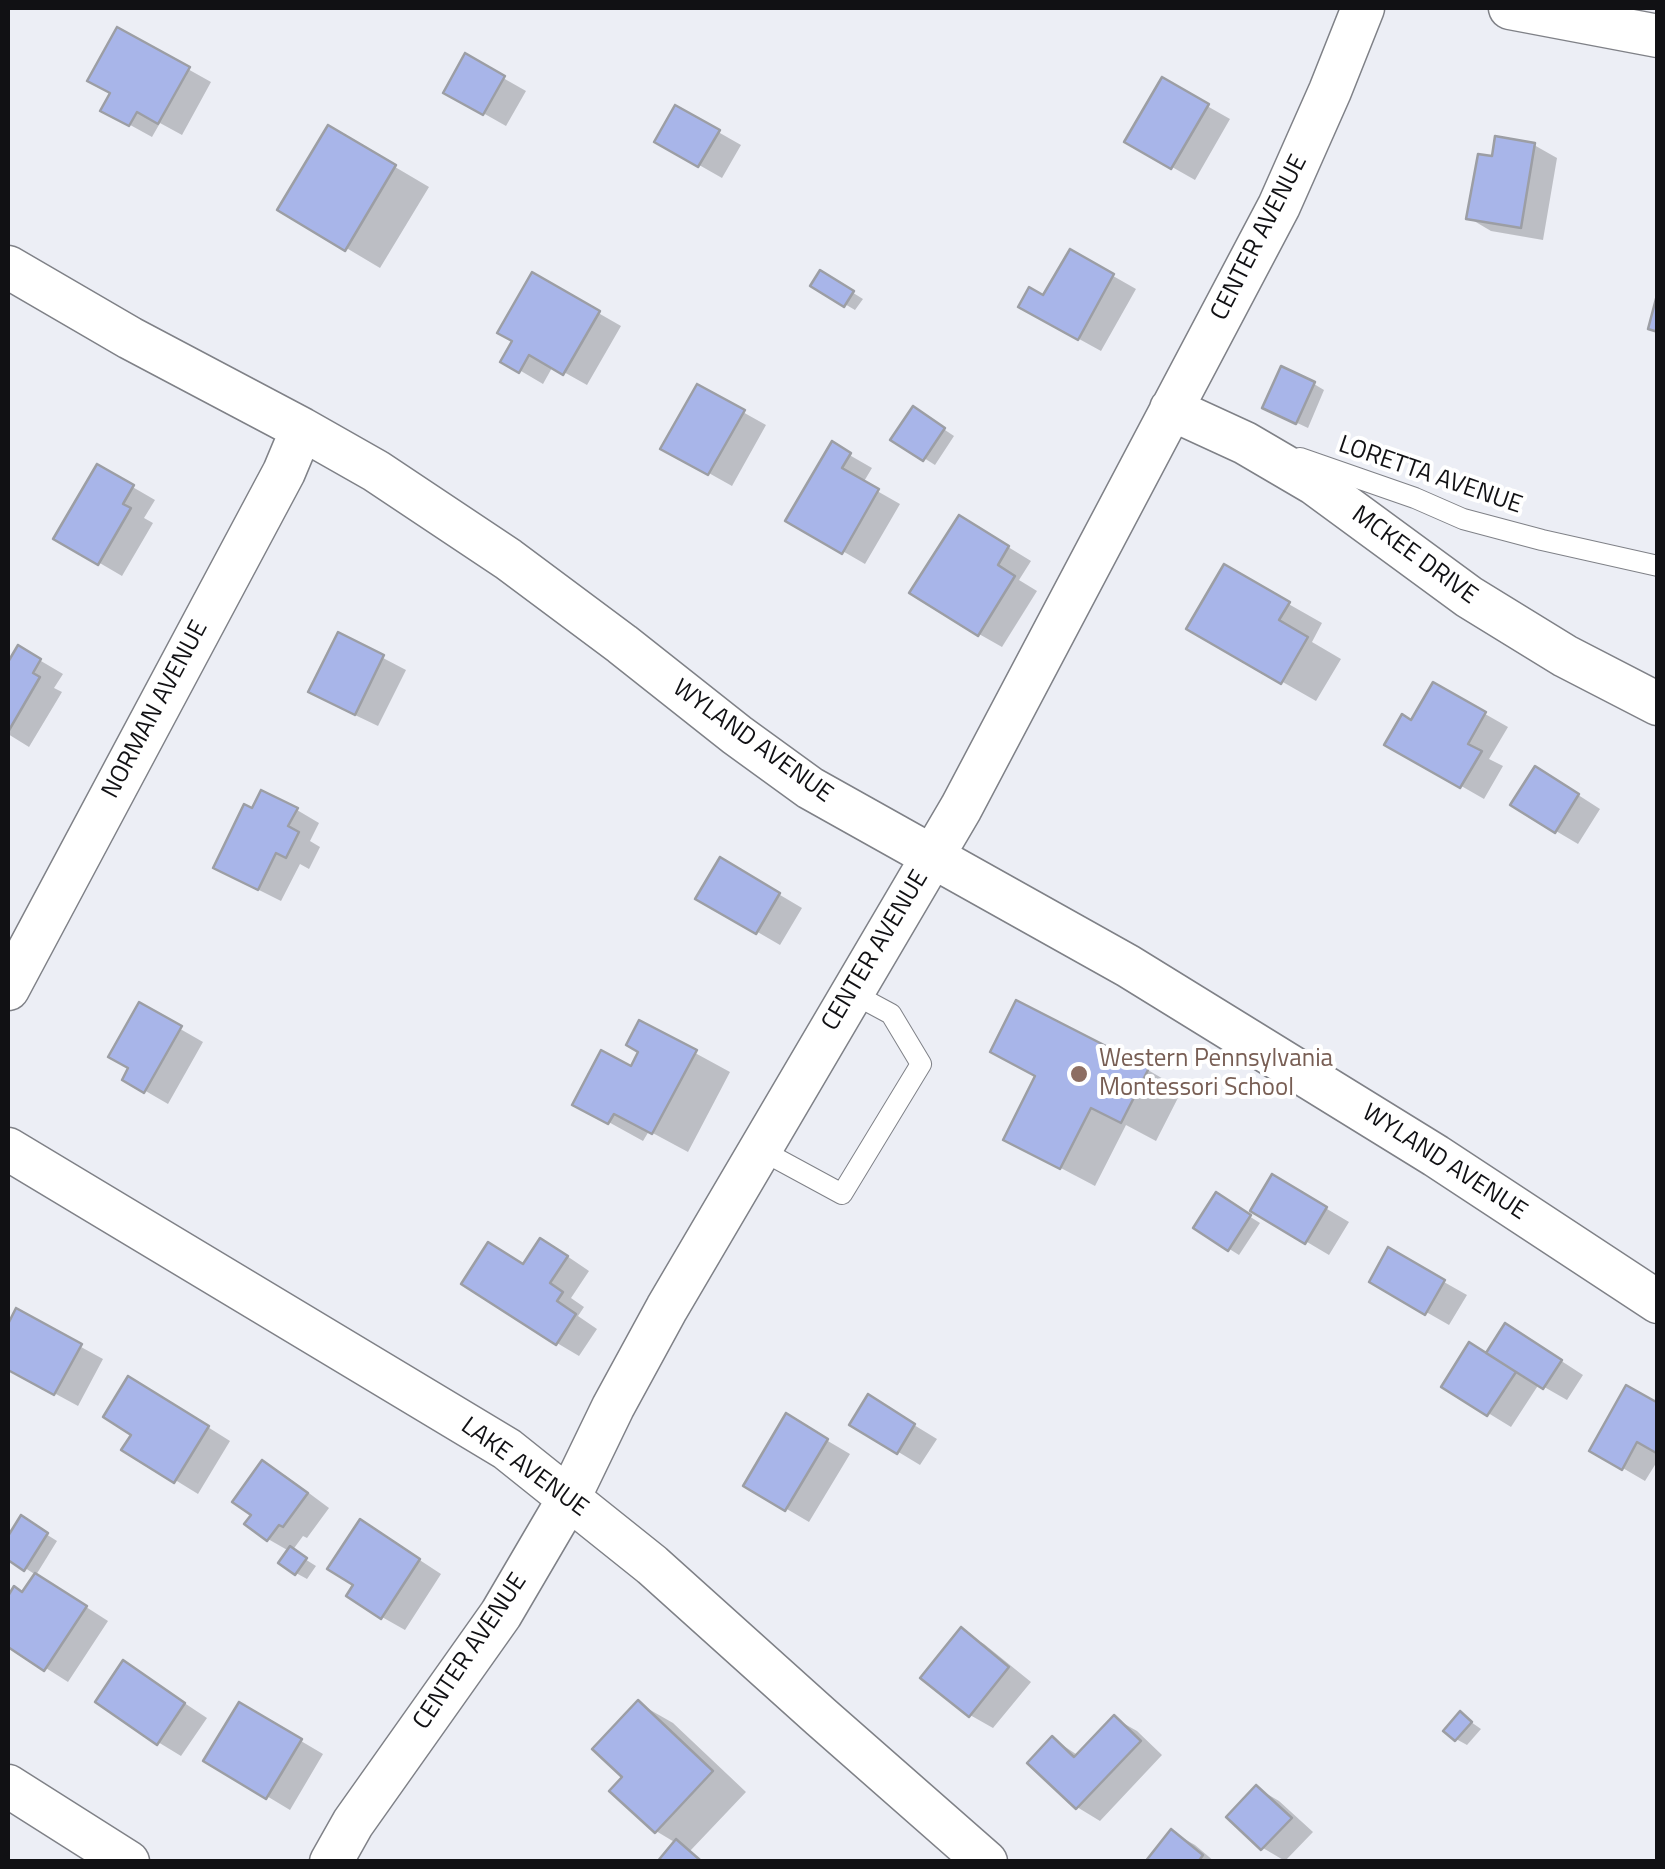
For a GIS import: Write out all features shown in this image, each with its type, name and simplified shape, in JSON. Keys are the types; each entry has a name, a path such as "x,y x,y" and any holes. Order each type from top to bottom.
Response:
{"street":[{"name":"CENTER AVENUE","path":"331,1862 353,1823 501,1614 759,1149 960,808 1279,206 1363,8"},
{"path":"1510,8 1658,36"},
{"name":"WYLAND AVENUE","path":"8,267 376,471 471,533 810,788 1128,966 1436,1156 1658,1302"},
{"name":"MCKEE DRIVE","path":"1171,408 1314,484 1469,597 1565,656 1658,704"},
{"name":"NORMAN AVENUE","path":"8,989 284,472 302,429"},
{"name":"LAKE AVENUE","path":"8,1150 507,1450 652,1565 986,1862"},
{"path":"8,1786 128,1862"}],"lane":[{"name":"LORETTA AVENUE","path":"1244,444 1315,462 1462,519 1658,566"},
{"path":"759,1149 842,1194 920,1064 891,1014 852,993"}],"building":[{"path":"117,27 190,67 158,124 137,112 129,126 100,111 110,93 87,81"},
{"path":"465,53 505,76 483,115 443,93"},
{"path":"1162,77 1209,104 1171,169 1124,142"},
{"path":"675,105 720,130 698,167 654,142"},
{"path":"328,125 396,165 345,251 277,210"},
{"path":"1495,136 1535,143 1521,228 1466,219 1478,154 1492,156"},
{"path":"1070,249 1114,274 1078,340 1018,307 1029,287 1043,295"},
{"path":"820,270 854,291 844,307 810,286"},
{"path":"532,272 600,311 563,375 529,355 519,373 500,362 512,341 497,333"},
{"path":"1658,291 1658,332 1648,329"},
{"path":"1281,366 1315,382 1296,424 1262,408"},
{"path":"697,384 745,410 708,475 660,449"},
{"path":"913,406 945,428 923,461 890,440"},
{"path":"832,441 851,453 842,468 879,489 842,554 785,521"},
{"path":"97,464 134,485 123,504 131,508 98,565 53,539"},
{"path":"959,515 1009,546 998,565 1015,576 978,636 909,593"},
{"path":"1224,564 1290,602 1279,620 1308,637 1281,684 1186,629"},
{"path":"338,632 384,655 355,715 308,692"},
{"path":"18,645 41,659 33,673 40,677 8,732 8,662"},
{"path":"1433,682 1486,712 1468,744 1482,751 1460,788 1384,745 1402,714 1411,720"},
{"path":"1535,766 1579,794 1555,833 1510,805"},
{"path":"261,790 298,808 288,826 299,832 286,858 276,853 258,890 213,868 244,804 252,808"},
{"path":"720,857 780,893 756,934 695,899"},
{"path":"1016,1000 1149,1068 1121,1123 1091,1108 1060,1169 1003,1140 1035,1076 990,1052"},
{"path":"139,1002 182,1026 144,1093 122,1080 128,1068 108,1057"},
{"path":"639,1020 697,1050 652,1134 614,1114 608,1124 572,1105 601,1050 631,1066 638,1052 626,1045"},
{"path":"1272,1174 1327,1207 1305,1244 1250,1211"},
{"path":"1216,1192 1251,1215 1228,1251 1193,1228"},
{"path":"540,1238 568,1256 550,1283 563,1292 557,1301 576,1314 556,1345 461,1284 488,1242 523,1264"},
{"path":"1388,1247 1445,1280 1425,1315 1369,1282"},
{"path":"16,1308 82,1344 54,1395 8,1370 8,1324"},
{"path":"1505,1323 1562,1360 1543,1389 1486,1353"},
{"path":"1469,1342 1516,1372 1487,1416 1441,1387"},
{"path":"128,1376 209,1426 174,1483 121,1450 131,1435 103,1417"},
{"path":"1626,1385 1658,1403 1658,1454 1637,1442 1622,1470 1589,1451"},
{"path":"868,1394 915,1424 897,1454 849,1425"},
{"path":"786,1413 828,1439 785,1511 743,1486"},
{"path":"262,1460 308,1493 283,1527 279,1525 267,1541 244,1524 251,1515 232,1502"},
{"path":"21,1515 48,1533 24,1571 8,1560 8,1536"},
{"path":"360,1519 420,1559 381,1619 346,1596 353,1585 327,1569"},
{"path":"290,1546 307,1558 295,1575 278,1563"},
{"path":"35,1573 87,1606 44,1671 8,1647 8,1596 14,1586 22,1592"},
{"path":"961,1627 1009,1667 969,1717 920,1678"},
{"path":"123,1660 185,1703 157,1745 95,1702"},
{"path":"638,1700 713,1771 655,1833 609,1791 622,1777 592,1749"},
{"path":"239,1702 302,1739 266,1799 203,1761"},
{"path":"1460,1711 1472,1722 1455,1741 1443,1731"},
{"path":"1114,1715 1141,1741 1076,1809 1027,1763 1052,1736 1074,1757"},
{"path":"1256,1785 1292,1818 1261,1850 1226,1817"},
{"path":"1171,1829 1203,1855 1198,1862 1145,1862"},
{"path":"676,1839 700,1860 699,1862 657,1862"}],"place":[{"name":"Western Pennsylvania Montessori School","path":"1079,1074"}]}
